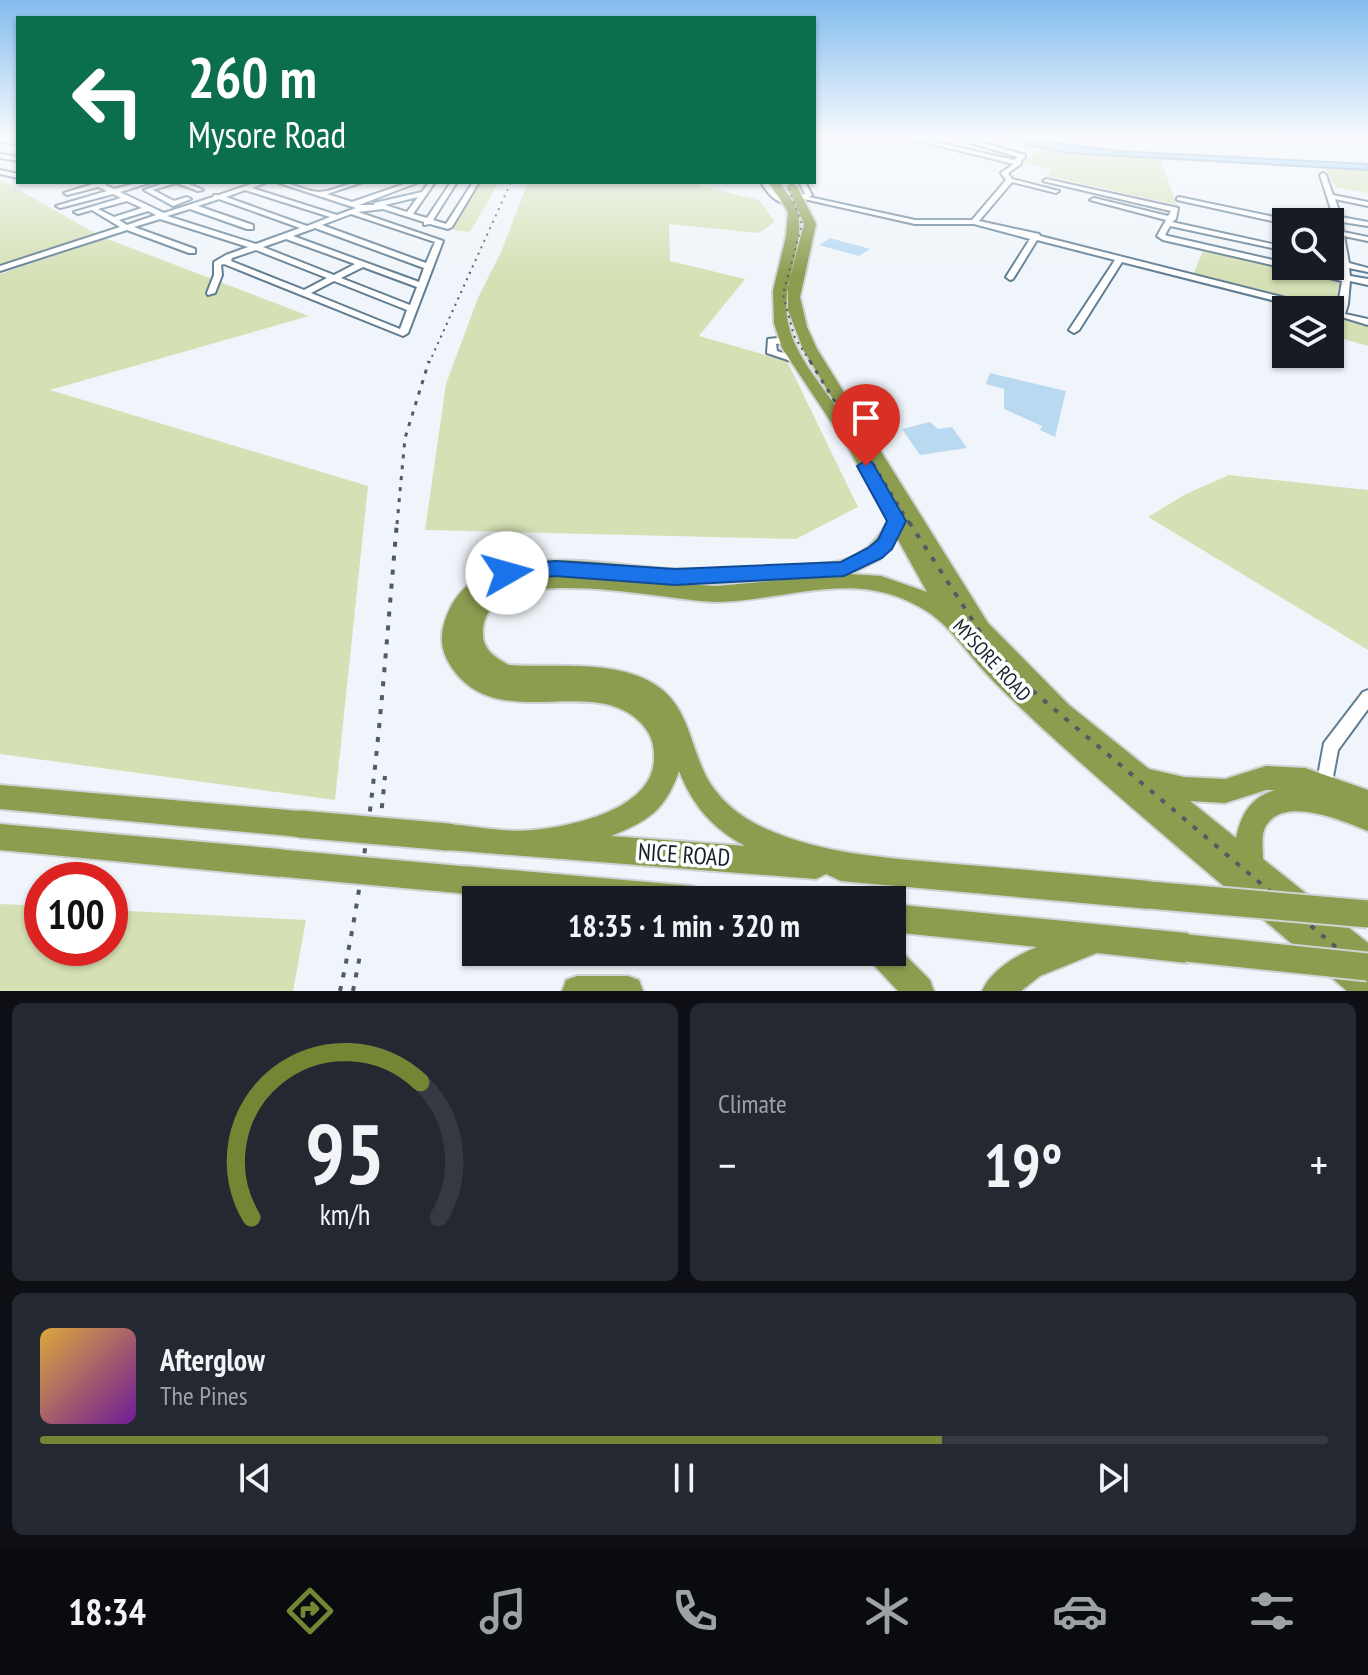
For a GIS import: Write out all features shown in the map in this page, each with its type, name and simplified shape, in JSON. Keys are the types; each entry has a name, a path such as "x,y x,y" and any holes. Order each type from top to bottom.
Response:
{"highway":[{"name":"MYSORE ROAD","path":"778,184 797,194 810,224 791,289 797,322 810,349 857,422 950,615 993,666 1049,719 1368,989"},
{"name":"MYSORE ROAD","path":"797,194 792,236 779,291 781,323 791,349 980,629 1061,712 1249,862 1368,964"},
{"path":"791,349 810,349"},
{"path":"537,842 599,828 644,806 663,783 667,767 664,740 653,719 622,698 495,689 469,675 457,659 452,641 456,618 471,596 507,573 539,569 675,577 844,569 875,553 905,521"},
{"path":"853,868 754,837 722,817 697,785 676,722 650,694 624,683 525,677 497,671 479,660 472,646 475,619 488,601 505,588 536,581 717,594 868,582 922,597 950,615"},
{"path":"1143,778 1184,789 1225,791 1266,778 1305,780 1368,802"},
{"name":"NICE ROAD","path":"0,797 1368,914"},
{"path":"1249,862 1248,832 1255,817 1281,800 1312,799 1368,818"},
{"name":"NICE ROAD","path":"0,837 532,886"},
{"path":"906,919 1368,964"},
{"path":"997,991 1030,965 1101,938"},
{"path":"895,966 919,991"},
{"path":"577,991 628,991"}],"street":[{"path":"974,222 1007,183"},
{"path":"1023,183 1272,246"},
{"path":"1056,183 1175,210 1163,237 1368,282"},
{"path":"1326,183 1334,208"},
{"path":"82,200 64,192 92,184"},
{"path":"98,184 161,215 256,247 412,309"},
{"path":"60,206 141,184"},
{"path":"169,184 147,190 173,204 207,192 429,267"},
{"path":"182,184 200,190"},
{"path":"0,269 255,184"},
{"path":"286,184 363,208 423,197"},
{"path":"307,190 323,184"},
{"path":"321,194 354,184"},
{"path":"211,293 218,275 217,264 337,217 351,204 387,184"},
{"path":"351,204 412,184"},
{"path":"408,216 430,184"},
{"path":"427,223 453,184"},
{"path":"374,206 439,227 451,225 475,184"},
{"path":"765,184 772,195 797,194 915,222 974,222 1272,297"},
{"path":"245,188 337,217"},
{"path":"1330,196 1368,204"},
{"path":"393,211 423,197"},
{"path":"78,212 128,198"},
{"path":"1179,199 1272,219"},
{"path":"226,260 403,333 439,241 351,204"},
{"path":"190,206 250,227"},
{"path":"113,220 149,208"},
{"path":"95,210 126,227 192,251"},
{"path":"1344,220 1368,224"},
{"path":"428,237 439,227"},
{"path":"1344,234 1368,239"},
{"path":"286,236 422,286"},
{"path":"1010,277 1036,236"},
{"path":"1074,330 1120,258"},
{"path":"1344,260 1344,305"},
{"path":"1345,263 1368,270"},
{"path":"304,293 362,264"},
{"path":"1344,315 1368,322"},
{"path":"1324,787 1330,748 1368,697"}],"green space":[{"path":"0,183 7,183 98,235 0,269"},
{"path":"1079,183 1169,183 1177,205"},
{"path":"1333,183 1368,183 1368,193 1335,187"},
{"path":"479,184 498,184 470,232 453,230"},
{"path":"527,184 701,184 759,200 775,222 759,233 669,224 670,261 745,279 699,336 787,361 858,507 796,539 425,530 446,384 478,298 502,250"},
{"path":"105,238 309,316 50,390 368,486 335,800 0,754 0,274"},
{"path":"1204,248 1272,264 1272,280 1340,280 1337,296 1273,296 1193,275"},
{"path":"1344,317 1368,323 1368,346 1344,339"},
{"path":"1229,475 1368,490 1368,650 1148,517 1186,494"},
{"path":"0,904 24,905 24,966 128,966 128,911 306,920 293,991 0,991"}],"building":[{"path":"830,238 870,249 859,256 819,245"},
{"path":"990,373 1066,391 1055,437 1040,430 1042,426 1004,409 1004,389 986,384"},
{"path":"930,422 938,429 952,427 967,448 920,455 902,429"}],"railway":[{"path":"429,363 510,184"},
{"path":"787,184 802,224 783,294 794,336 811,363"},
{"path":"397,524 405,438 429,361"},
{"path":"810,361 910,524"},
{"path":"340,991 369,816 397,522"},
{"path":"909,522 986,641 1028,687 1368,974"},
{"path":"379,836 385,776"},
{"path":"353,991 361,950"}],"route":[{"path":"507,573 555,568 675,577 844,569 865,560 885,544 897,521 866,466"}]}
